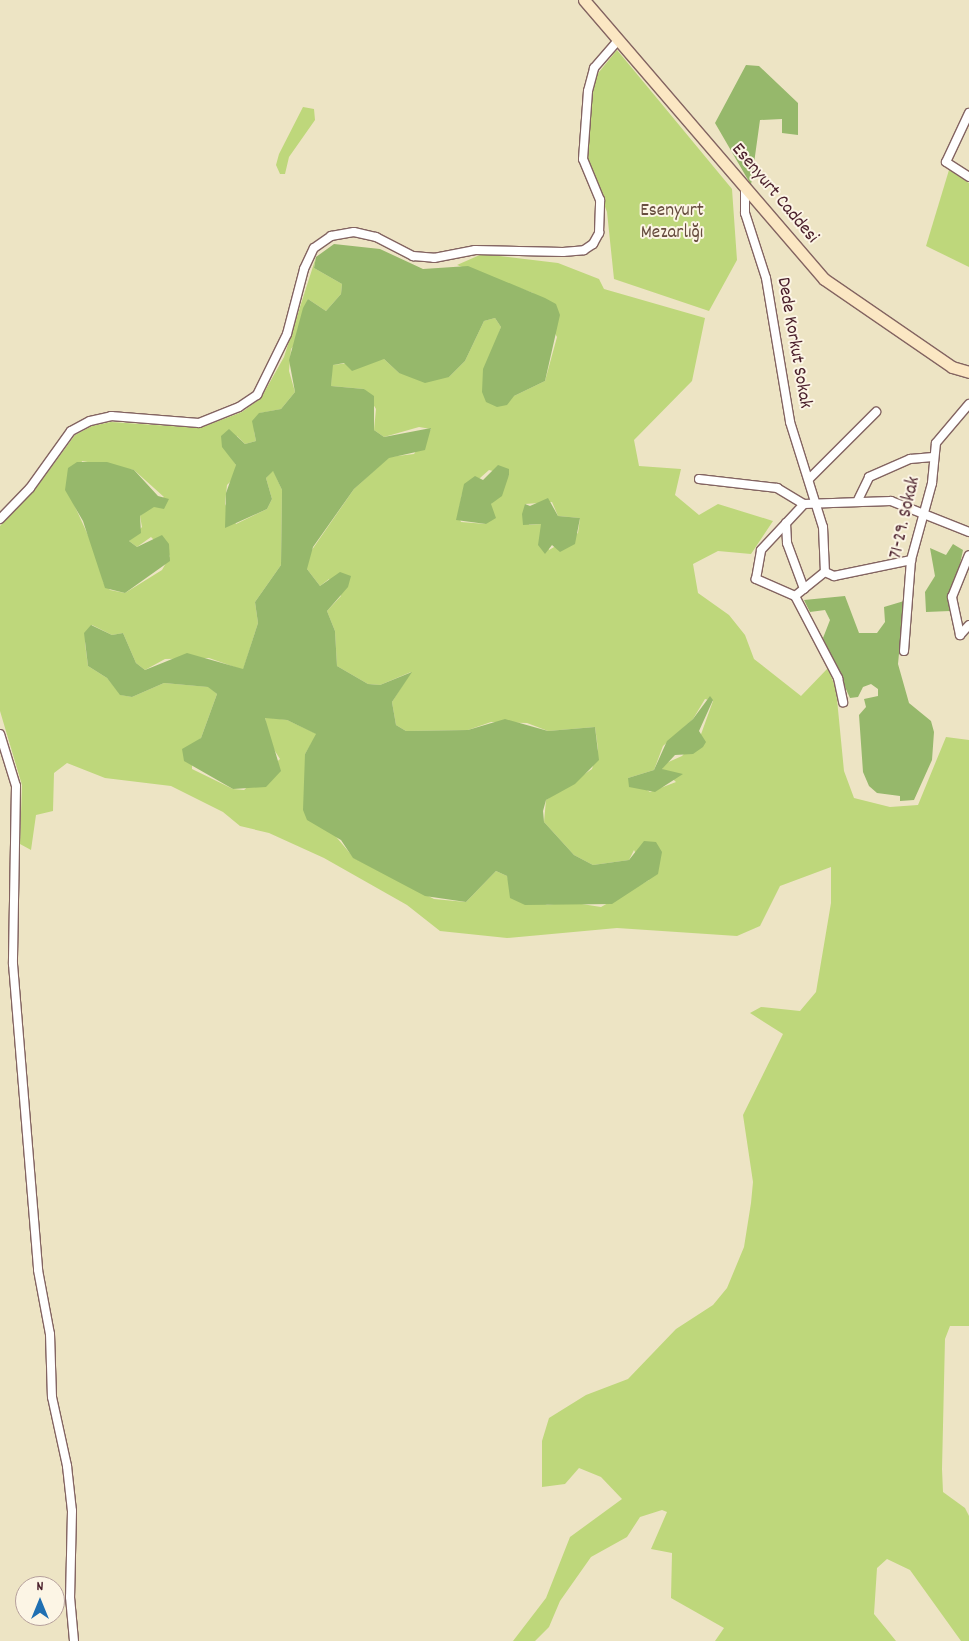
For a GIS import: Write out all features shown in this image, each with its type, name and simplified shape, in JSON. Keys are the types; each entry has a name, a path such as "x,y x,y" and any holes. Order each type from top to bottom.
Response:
{"street":[{"name":"Esenyurt Caddesi","path":"584,0 824,279 952,367 969,372"},
{"path":"0,519 30,488 71,431 90,420 111,416 199,423 239,407 257,395 287,334 304,269 314,248 332,236 354,232 376,237 413,256 434,258 476,250 563,252 584,250 594,244 599,233 600,200 583,158 588,91 594,68 618,40"},
{"path":"969,113 946,162 969,177"},
{"name":"Dede Korkut Sokak","path":"745,189 745,213 766,278 790,422 817,502 823,527 825,572"},
{"name":"71-29. Sokak","path":"904,651 911,560 924,512 936,443 969,404"},
{"path":"809,479 876,412"},
{"path":"858,500 868,476 910,459 933,457"},
{"path":"699,479 778,488 804,504"},
{"path":"843,702 838,678 795,596 756,579 761,550 804,504 817,502 891,501 924,512 969,532"},
{"path":"786,523 787,543 804,589"},
{"path":"969,555 952,597 960,635 969,625"},
{"path":"795,596 825,572 834,576 911,560"},
{"path":"0,734 16,786 13,964 38,1270 50,1334 52,1397 71,1502 74,1641"}],"green space":[{"name":"Esenyurt Mezarlığı","path":"617,50 732,189 737,260 709,311 614,279 607,212 585,154 595,77"},
{"path":"746,65 759,66 798,103 798,135 782,133 782,119 760,120 751,185 715,123"},
{"path":"303,107 314,109 315,120 289,157 285,174 280,174 276,165 279,154"},
{"path":"949,170 969,183 969,267 926,246"},
{"path":"334,244 380,249 423,269 468,266 556,304 560,315 545,381 514,396 507,405 497,407 486,402 482,392 483,369 501,327 495,318 484,321 465,361 449,377 425,383 399,373 384,359 352,371 344,363 333,365 331,386 364,389 374,396 374,430 384,437 431,428 425,450 389,458 354,489 313,547 307,569 320,586 340,572 351,576 348,587 327,611 335,631 337,666 368,684 380,685 412,672 392,702 396,725 406,731 468,730 505,719 548,731 595,727 599,760 575,784 546,800 543,811 544,822 574,855 593,865 629,860 644,841 656,842 662,852 658,874 612,904 525,905 510,898 507,876 496,871 466,902 425,896 353,858 341,840 307,820 303,810 305,754 316,734 287,720 265,718 281,771 266,787 233,789 184,761 182,749 201,738 217,694 208,687 164,683 132,697 120,695 107,678 88,666 84,633 91,625 112,635 123,633 136,663 145,670 187,653 243,669 258,623 255,602 281,565 282,490 273,471 266,478 272,499 267,509 225,528 226,493 236,465 222,447 221,436 229,429 245,444 256,441 252,421 259,413 281,409 295,392 289,360 303,308 308,299 326,311 341,294 342,284 314,268 316,257"},
{"path":"482,254 558,263 599,279 604,289 705,318 692,381 634,440 639,466 681,469 675,495 699,515 718,504 773,521 751,554 718,551 693,564 698,593 729,615 745,635 754,659 801,696 828,668 836,689 844,771 854,798 890,807 918,805 946,737 969,740 969,1326 950,1326 945,1339 942,1469 943,1492 965,1508 969,1516 969,1641 961,1641 910,1570 887,1559 877,1568 874,1614 896,1641 715,1641 724,1628 671,1598 672,1553 651,1549 667,1512 662,1510 640,1517 627,1537 591,1557 560,1601 549,1627 535,1641 513,1641 546,1598 570,1537 622,1499 601,1477 579,1468 565,1484 542,1487 542,1441 549,1418 586,1395 628,1379 676,1329 713,1305 727,1288 744,1247 753,1182 743,1115 783,1034 750,1013 761,1007 800,1011 816,992 831,903 831,867 780,886 760,926 737,936 617,928 507,938 440,931 407,905 324,858 269,833 240,826 223,812 171,786 105,778 67,763 54,773 53,811 36,815 31,850 20,844 22,785 0,711 0,526 34,491 75,435 92,426 111,422 200,428 242,412 261,398 284,357 316,257 314,268 342,284 341,294 326,311 308,299 298,340 291,349 289,371 295,392 281,409 260,413 254,431 256,441 245,444 237,436 230,456 236,465 235,477 227,485 225,504 236,524 267,509 272,499 266,478 273,470 282,490 281,565 255,602 258,623 243,670 209,658 165,659 145,670 136,663 123,633 112,635 92,625 85,643 88,666 107,678 121,695 132,697 164,683 209,687 217,694 201,738 193,746 192,769 233,789 244,790 280,759 268,740 265,717 287,720 317,734 305,754 305,800 354,858 434,899 466,902 496,871 507,876 510,886 547,905 569,902 601,907 649,880 634,850 629,860 593,865 574,855 544,822 546,800 592,769 598,749 595,727 548,731 527,723 491,722 468,730 406,731 396,725 392,702 411,672 380,685 368,684 337,666 335,631 327,611 341,596 329,579 320,586 307,569 307,557 354,489 389,457 414,454 431,429 419,427 384,437 374,430 376,409 364,389 331,386 332,365 384,359 399,373 449,377 465,361 484,321 495,318 501,327 490,359 514,396 545,381 557,337 533,293 457,265","holes":["82,461 134,470 164,497 140,516 142,527 129,541 137,547 151,537 170,556 162,570 125,593 110,590 103,582 102,566 72,500","489,470 509,475 491,504 486,524 461,522 458,515 462,494","552,502 558,516 580,518 578,533 549,550 541,524 529,525 525,504","705,699 713,701 700,737 682,756 664,764 662,769 676,782 650,792 628,778 654,770 663,746 693,719"]},
{"path":"77,462 107,462 134,470 158,496 169,499 164,509 154,507 140,516 141,533 129,541 137,547 162,535 169,544 170,561 125,593 105,588 83,521 65,490 68,468"},
{"path":"498,465 509,469 509,475 502,496 491,504 496,518 486,524 456,520 464,484 475,476 483,480"},
{"path":"548,498 558,516 580,518 575,544 560,552 552,545 545,554 538,545 541,524 523,525 522,514 525,504 530,506"},
{"path":"953,544 963,550 950,611 926,612 925,592 935,576 930,548 946,555"},
{"path":"845,596 859,633 877,633 885,622 884,607 904,601 898,664 909,703 931,721 934,732 932,760 914,800 900,801 900,796 877,793 869,786 863,772 859,715 866,707 864,699 878,696 878,689 871,684 863,687 858,697 850,698 823,638 830,620 825,610 810,612 804,600"},
{"path":"710,696 713,700 699,731 706,742 703,747 693,754 675,755 662,769 683,774 655,792 629,787 628,778 654,770 667,741 693,719"}]}
